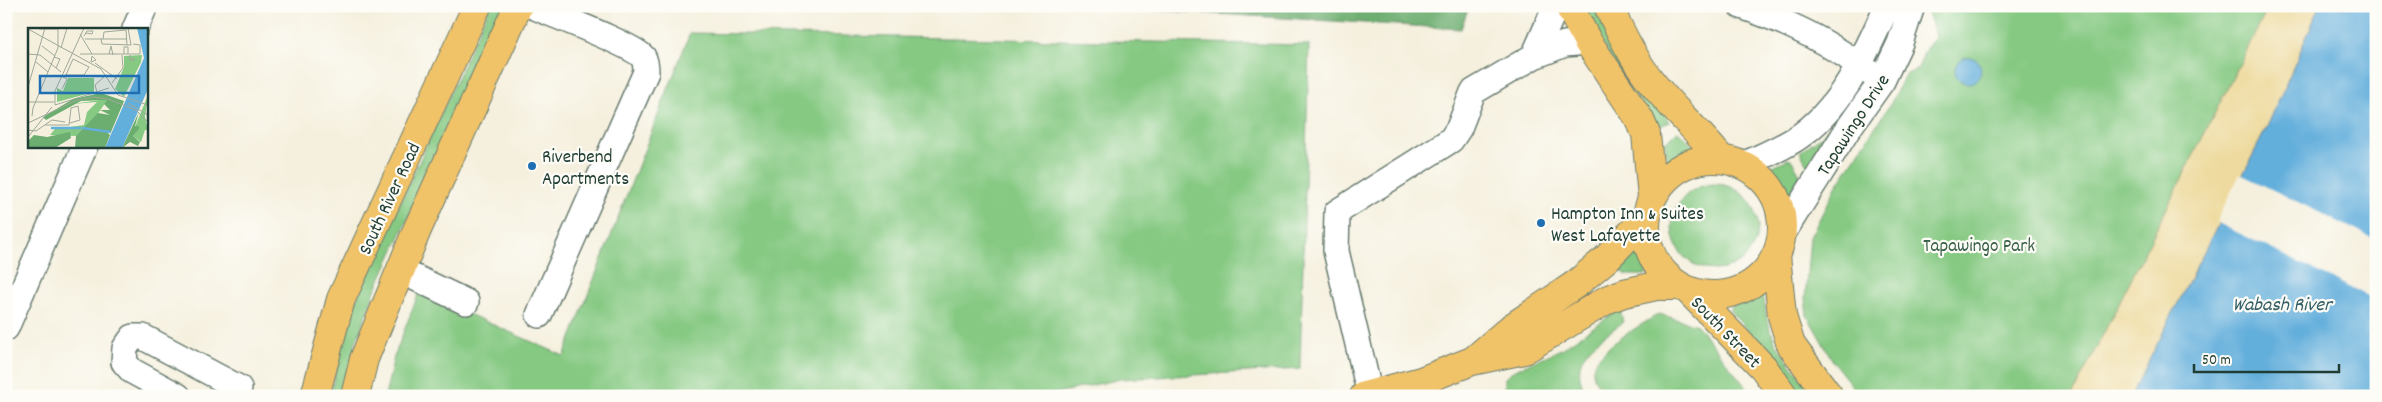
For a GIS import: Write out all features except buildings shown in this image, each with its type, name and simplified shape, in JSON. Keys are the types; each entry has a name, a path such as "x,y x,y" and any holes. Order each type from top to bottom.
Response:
{"main road":[{"name":"South River Road","path":"315,396 341,299 477,6"},
{"name":"South River Road","path":"355,396 364,359 400,271 518,6"},
{"path":"1569,6 1588,42 1640,120 1646,134 1649,207 1646,236 1651,254 1661,269 1683,288"},
{"path":"1608,6 1646,75 1661,94 1732,162 1761,177 1774,194 1781,215 1778,245 1782,316 1791,345 1830,396"},
{"path":"1472,361 1511,328 1576,284 1606,258 1649,207 1664,180 1680,167 1700,160 1732,162"},
{"path":"1367,395 1421,381 1472,361 1524,350 1608,299 1624,293 1656,286 1683,288 1715,295 1734,294 1751,286 1765,274 1778,245"},
{"name":"South Street","path":"1683,288 1763,367 1784,396"}],"street":[{"path":"135,28 145,6"},
{"path":"533,6 626,47 642,57 646,64 646,72 539,315"},
{"path":"1534,56 1556,6"},
{"path":"1741,6 1792,24 1815,36 1882,81"},
{"name":"Tapawingo Drive","path":"1732,162 1789,143 1805,133 1832,106 1859,64 1887,6"},
{"name":"Tapawingo Drive","path":"1778,245 1848,129 1882,81 1900,43 1912,6"},
{"path":"1367,395 1336,250 1337,212 1451,140 1459,128 1473,92 1534,56 1565,44 1588,42"},
{"path":"6,328 84,148"},
{"path":"400,271 466,302"},
{"path":"178,396 132,371 124,362 125,348 133,337 143,337 239,388"}],"green space":[{"path":"490,6 505,6 373,295 356,342 343,396 330,396 345,331 358,296"},
{"path":"1087,6 1462,6 1468,9 1461,29"},
{"path":"1581,6 1596,6 1669,122 1659,127 1626,84"},
{"name":"Tapawingo Park","path":"1929,6 2269,6 2072,396 1860,396 1834,363 1807,315 1805,298 1810,237 1836,187 1891,103 1905,75 1918,69 1925,50 1936,36 1928,13"},
{"path":"690,33 1309,45 1300,369 1121,379 1043,396 385,396 394,357 419,292 564,356"},
{"path":"1840,113 1842,114 1814,168 1810,170 1800,152 1823,135"},
{"path":"1678,131 1694,146 1693,149 1667,161 1665,142"},
{"path":"1791,159 1804,181 1792,199 1771,167"},
{"path":"1707,184 1723,184 1732,187 1746,196 1755,210 1758,227 1755,244 1746,258 1732,267 1723,270 1707,270 1691,263 1679,251 1672,235 1672,219 1679,203 1691,191"},
{"path":"1635,252 1647,272 1645,275 1627,275 1621,271 1620,266"},
{"path":"1763,292 1766,315 1774,340 1813,396 1795,396 1750,333 1730,311 1730,307 1752,300"},
{"path":"1620,309 1623,322 1594,344 1581,361 1582,382 1588,396 1492,396 1505,390 1505,378 1511,372 1561,349"},
{"path":"1659,314 1697,325 1753,396 1611,396 1603,393 1594,376 1593,369 1596,362 1602,354 1621,338"}],"sand":[{"path":"2269,6 2320,6 2267,127 2131,396 2072,396"}],"water":[{"name":"Wabash River","path":"2320,6 2376,6 2376,396 2131,396 2267,127"},
{"path":"1968,57 1977,61 1981,70 1977,79 1968,83 1959,79 1955,70 1959,61"}],"pier":[{"path":"2240,174 2376,240 2376,300 2216,222"}],"place":[{"name":"Riverbend Apartments","path":"532,166"},
{"name":"Hampton Inn & Suites West Lafayette","path":"1541,223"}]}
